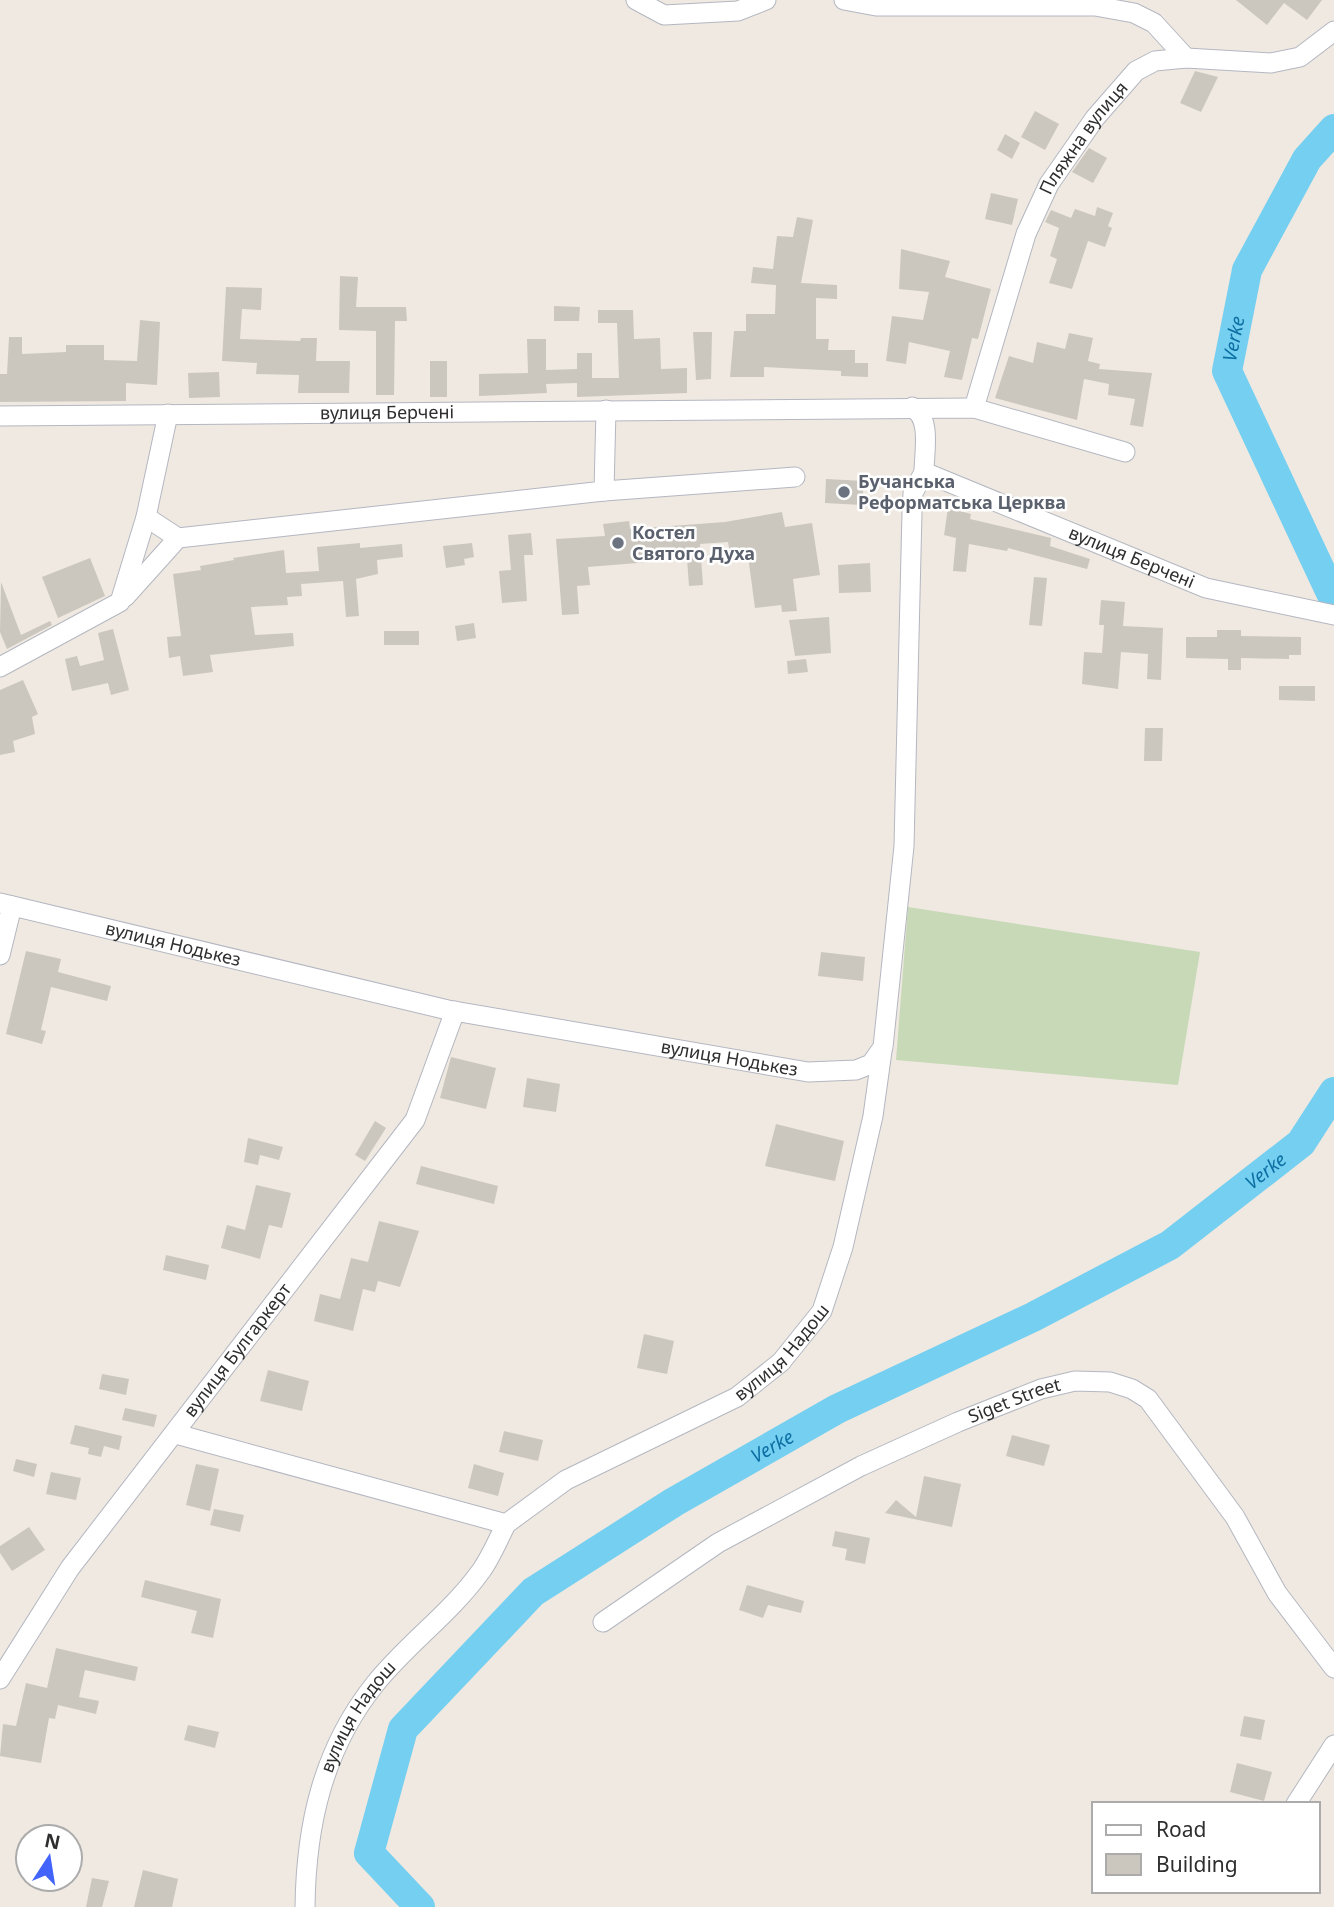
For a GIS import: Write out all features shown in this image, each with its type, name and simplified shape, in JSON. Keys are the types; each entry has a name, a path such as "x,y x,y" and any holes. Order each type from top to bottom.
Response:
{"street":[{"path":"636,0 664,15 738,12 766,0"},
{"path":"844,0 876,6 1095,6 1134,13 1154,23 1186,58"},
{"name":"Пляжна вулиця","path":"974,408 1026,234 1049,184 1095,118 1136,71 1155,61 1186,58 1271,63 1300,57 1334,31"},
{"path":"883,1047 891,991 904,846 912,502 918,480 924,472 925,420 920,411 912,407"},
{"name":"вулиця Берчені","path":"0,416 974,408 1125,452"},
{"path":"604,491 606,410"},
{"path":"120,602 146,517 168,414"},
{"name":"вулиця Берчені","path":"924,472 1206,588 1334,615"},
{"path":"146,517 178,538 604,491 795,478"},
{"path":"0,667 120,602 178,538"},
{"path":"0,955 6,904"},
{"name":"вулиця Нодькез","path":"6,904 456,1011 808,1072 856,1070 871,1064 883,1047"},
{"name":"вулиця Булгаркерт","path":"0,1679 70,1568 176,1434 415,1120 456,1011"},
{"name":"вулиця Надош","path":"304,1907 306,1854 321,1783 340,1737 375,1684 481,1572 506,1524 566,1480 737,1398 781,1362 822,1311 843,1247 873,1116 883,1047"},
{"name":"Siget Street","path":"603,1622 718,1543 861,1466 958,1422 1041,1389 1093,1380 1132,1389 1148,1399 1236,1517 1277,1593 1334,1668"},
{"path":"176,1434 506,1524"},
{"path":"1297,1802 1334,1745"}],"green space":[{"path":"908,907 1200,952 1178,1085 896,1060"}],"building":[{"path":"1236,0 1322,0 1307,20 1284,3 1267,25"},
{"path":"1195,71 1218,77 1201,112 1180,103"},
{"path":"1035,111 1059,124 1045,150 1021,137"},
{"path":"1005,134 1020,143 1012,159 997,150"},
{"path":"1089,148 1107,158 1093,183 1072,172"},
{"path":"991,193 1018,199 1012,225 985,219"},
{"path":"1097,207 1113,213 1108,226 1112,228 1105,247 1088,241 1072,289 1049,283 1057,259 1050,256 1059,228 1045,222 1051,210 1071,218 1075,209 1095,216"},
{"path":"797,217 813,220 801,283 837,285 837,299 816,298 816,339 829,339 828,350 855,350 855,363 868,363 868,377 841,376 841,371 764,367 764,377 730,377 734,331 746,331 746,314 775,314 776,285 751,283 753,267 773,269 777,236 793,237"},
{"path":"901,249 950,261 945,277 991,289 978,339 972,338 962,380 944,377 950,351 909,342 906,364 886,361 892,316 923,320 929,292 899,289"},
{"path":"340,276 358,277 356,307 406,307 407,321 395,321 394,395 376,395 376,331 339,330"},
{"path":"226,287 262,288 261,310 242,309 240,339 300,341 301,338 317,338 316,361 350,361 349,393 298,393 299,375 256,374 257,363 222,361"},
{"path":"554,306 580,307 579,321 554,321"},
{"path":"598,310 633,310 634,339 660,338 661,369 687,368 687,393 577,397 577,383 546,384 547,393 479,396 479,374 528,373 527,339 546,339 546,370 577,369 577,353 592,353 592,378 619,378 617,323 598,323"},
{"path":"140,320 160,322 157,385 126,383 126,401 0,402 0,374 7,374 9,337 22,337 22,354 66,352 66,345 104,345 104,360 137,361"},
{"path":"693,332 712,332 711,379 696,380"},
{"path":"1069,333 1093,338 1088,361 1100,364 1099,369 1152,373 1143,427 1130,425 1135,399 1108,395 1109,384 1084,379 1077,420 995,398 1009,356 1033,363 1037,342 1065,349"},
{"path":"430,361 447,361 447,397 430,397"},
{"path":"219,372 220,397 189,398 188,373"},
{"name":"Бучанська Реформатська Церква","path":"826,479 864,481 862,505 825,503"},
{"path":"948,508 971,514 970,519 1051,538 1050,546 1090,559 1087,569 1008,548 1007,551 969,544 966,572 953,571 956,538 944,535"},
{"path":"782,512 785,527 812,523 820,575 793,579 797,611 782,612 781,605 755,608 748,556 731,558 728,542 700,544 703,585 689,586 687,559 588,567 590,585 577,586 579,614 562,615 556,539 605,536 603,524 629,521 630,529 725,522"},
{"path":"531,533 533,555 524,555 527,601 502,603 499,571 511,570 508,535"},
{"path":"360,543 360,548 402,544 403,557 377,560 378,574 356,579 359,616 346,617 343,581 301,584 302,596 287,597 288,605 251,607 255,635 293,633 294,646 210,655 213,672 183,676 180,656 169,658 167,637 181,636 173,574 201,570 200,566 234,560 233,558 284,550 286,573 319,571 317,547"},
{"path":"472,543 474,557 464,559 465,565 446,568 443,546"},
{"path":"90,558 105,596 58,618 42,577"},
{"path":"870,563 871,592 839,593 838,565"},
{"path":"1034,577 1047,578 1042,626 1029,625"},
{"path":"1,582 21,635 50,621 52,625 7,649 0,632"},
{"path":"1101,600 1125,602 1123,626 1163,628 1161,680 1147,679 1148,654 1121,652 1118,689 1082,684 1084,652 1102,653 1104,625 1099,625"},
{"path":"829,617 831,653 795,656 789,620"},
{"path":"474,623 476,638 457,641 455,626"},
{"path":"113,629 129,690 111,695 108,683 72,691 65,659 77,656 80,666 104,660 98,633"},
{"path":"1217,630 1241,630 1241,636 1301,637 1301,655 1289,655 1289,659 1241,658 1241,670 1228,670 1228,659 1186,658 1186,637 1217,637"},
{"path":"384,631 419,631 419,645 384,645"},
{"path":"806,659 808,672 788,674 787,661"},
{"path":"23,680 38,714 32,717 35,734 13,741 15,752 0,755 0,690"},
{"path":"1279,686 1315,686 1315,701 1279,700"},
{"path":"1145,728 1163,728 1162,761 1144,761"},
{"path":"26,951 61,959 58,972 111,986 107,1001 51,987 41,1030 46,1031 42,1044 6,1034"},
{"path":"821,952 865,957 863,981 818,976"},
{"path":"451,1057 496,1068 486,1109 440,1098"},
{"path":"527,1078 560,1084 556,1112 523,1107"},
{"path":"375,1121 386,1128 365,1161 355,1155"},
{"path":"776,1124 844,1141 835,1181 765,1166"},
{"path":"248,1138 283,1147 279,1160 260,1155 258,1165 244,1162"},
{"path":"421,1166 498,1186 494,1204 416,1184"},
{"path":"256,1185 291,1193 282,1228 269,1225 260,1259 221,1248 227,1225 245,1230"},
{"path":"379,1221 419,1231 400,1287 378,1281 375,1292 363,1289 353,1331 314,1321 320,1294 340,1299 351,1258 368,1262"},
{"path":"166,1255 209,1265 206,1280 163,1270"},
{"path":"644,1334 674,1341 667,1374 637,1368"},
{"path":"268,1370 309,1381 302,1411 260,1401"},
{"path":"102,1374 129,1379 126,1395 99,1389"},
{"path":"125,1408 157,1415 154,1427 122,1420"},
{"path":"75,1425 122,1436 119,1450 104,1446 101,1457 88,1454 89,1448 70,1444"},
{"path":"504,1431 543,1440 538,1461 499,1452"},
{"path":"1012,1435 1050,1445 1044,1466 1006,1456"},
{"path":"16,1459 37,1464 34,1477 13,1471"},
{"path":"196,1464 219,1469 210,1511 186,1505"},
{"path":"474,1464 504,1473 498,1496 468,1488"},
{"path":"51,1472 81,1478 76,1500 46,1494"},
{"path":"924,1476 961,1484 952,1527 885,1513 896,1500 916,1517"},
{"path":"214,1509 244,1515 240,1532 210,1525"},
{"path":"29,1527 45,1550 12,1571 0,1553 0,1546"},
{"path":"835,1531 870,1538 865,1564 845,1560 847,1549 832,1546"},
{"path":"145,1580 221,1599 213,1638 191,1633 197,1611 141,1597"},
{"path":"747,1585 804,1601 801,1613 768,1605 763,1618 739,1610"},
{"path":"56,1648 138,1667 135,1681 85,1670 79,1697 99,1701 96,1714 58,1705 55,1719 49,1718 41,1763 0,1756 3,1724 16,1726 26,1683 47,1688"},
{"path":"1244,1716 1265,1720 1261,1740 1240,1736"},
{"path":"188,1725 219,1732 215,1748 184,1740"},
{"path":"1237,1763 1272,1772 1264,1801 1230,1792"},
{"path":"143,1870 178,1879 172,1907 134,1907"},
{"path":"92,1878 109,1881 102,1907 86,1907"}],"waterway":[{"name":"Verke","path":"1331,593 1227,371 1247,270 1307,159 1334,129"},
{"name":"Verke","path":"420,1907 369,1853 403,1729 533,1592 674,1502 837,1409 1033,1317 1170,1245 1301,1143 1334,1092"}],"place":[{"name":"Бучанська Реформатська Церква","path":"844,492"},
{"name":"Костел Святого Духа","path":"618,543"}]}
